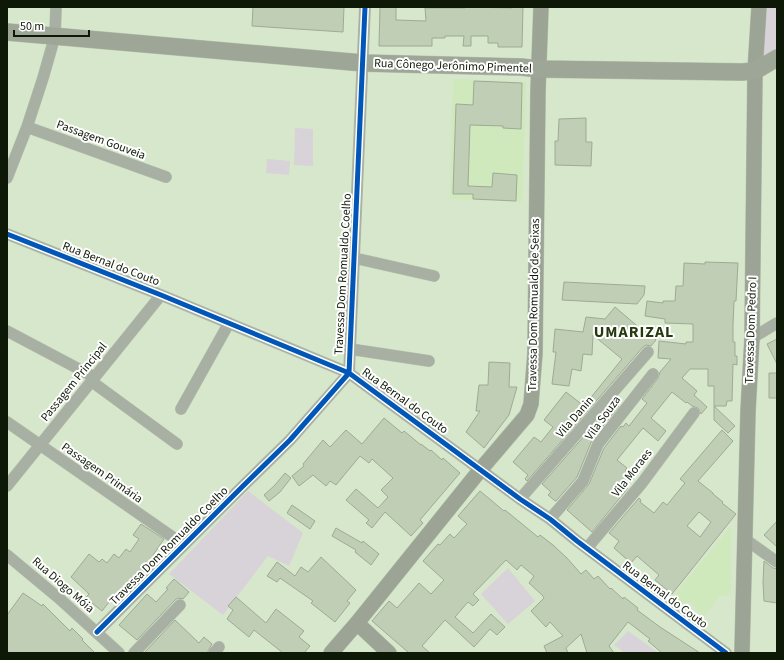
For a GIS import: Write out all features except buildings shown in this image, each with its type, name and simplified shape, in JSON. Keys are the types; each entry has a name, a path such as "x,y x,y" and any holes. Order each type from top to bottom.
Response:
{"main road":[{"name":"Rua Cônego Jerônimo Pimentel","path":"7,32 363,63 742,72 755,71 777,58"}],"street":[{"path":"7,178 27,127 43,78 55,36 56,7"},
{"name":"Travessa Dom Romualdo Coelho","path":"97,632 290,440 348,373 365,7"},
{"name":"Travessa Dom Romualdo de Seixas","path":"331,653 481,469 527,416 531,404 535,353 538,90 540,68 541,7"},
{"name":"Travessa Dom Pedro I","path":"742,653 752,338 755,71 759,7"},
{"name":"Passagem Gouveia","path":"27,127 166,177"},
{"name":"Rua Bernal do Couto","path":"7,234 161,295 348,373 520,499 550,519 726,653"},
{"path":"354,258 434,276"},
{"name":"Passagem Principal","path":"7,486 161,295"},
{"path":"181,409 229,323"},
{"path":"752,338 777,323"},
{"path":"7,331 93,379 177,444"},
{"path":"350,349 429,361"},
{"name":"Vila Danin","path":"520,499 648,352"},
{"name":"Vila Souza","path":"550,519 583,481 598,444 653,374"},
{"name":"Vila Moraes","path":"587,548 642,483 694,413"},
{"name":"Passagem Primária","path":"7,422 184,545"},
{"path":"745,539 777,562"},
{"name":"Rua Diogo Móia","path":"7,555 97,632 119,653"},
{"path":"134,653 180,605"},
{"path":"357,623 389,653"}],"shaded area":[{"path":"759,7 777,7 777,60 759,70"},
{"path":"453,79 526,82 522,202 450,199"},
{"path":"295,128 313,129 313,166 294,165"},
{"path":"267,159 290,161 289,175 266,173"},
{"path":"248,491 303,533 289,566 268,556 223,615 169,574"},
{"path":"731,526 731,592 728,596 720,596 704,617 688,601 680,609 671,599"},
{"path":"508,568 535,601 508,624 481,594"},
{"path":"628,631 657,652 625,653 614,645"}],"cycle path":[{"path":"97,632 290,440 349,373 365,7"},
{"path":"7,234 161,295 349,373 520,499 550,519 726,653"}],"district":[{"name":"UMARIZAL","path":"634,332"}]}
